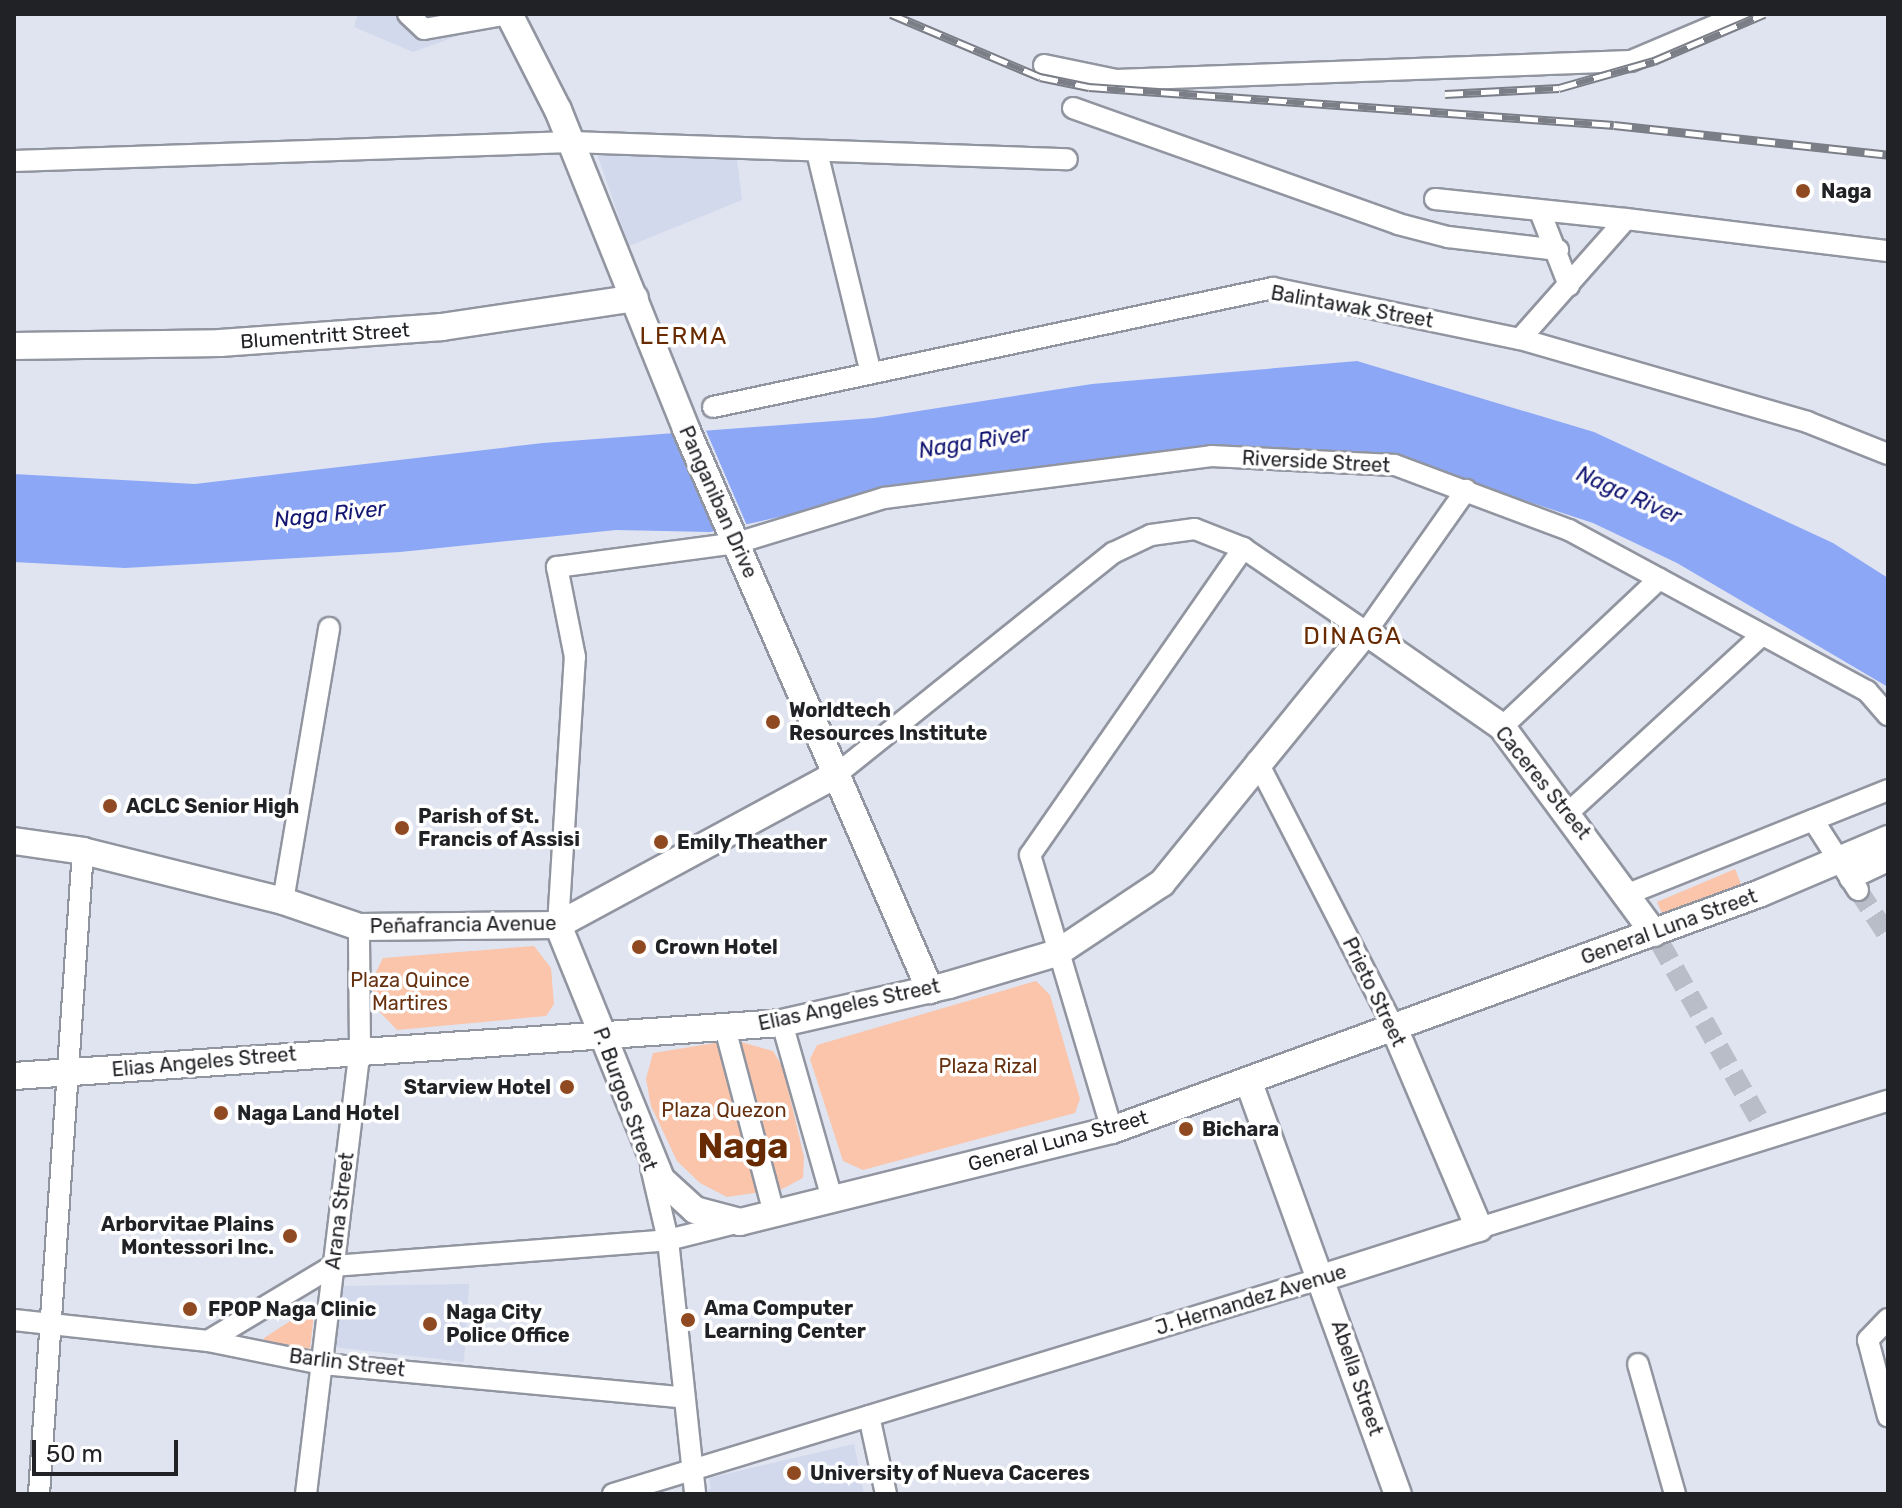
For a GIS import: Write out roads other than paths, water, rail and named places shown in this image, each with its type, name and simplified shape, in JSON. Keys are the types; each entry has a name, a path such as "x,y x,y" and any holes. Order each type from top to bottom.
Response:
{"main road":[{"name":"Panganiban Drive","path":"509,14 571,142 686,429 930,990"},
{"name":"Blumentritt Street","path":"14,346 220,343 442,327 635,298"},
{"name":"Caceres Street","path":"1366,632 1502,727 1569,812 1657,938"},
{"name":"Elias Angeles Street","path":"14,1076 602,1033 782,1023 930,990 1057,953 1162,883 1257,761 1366,632"},
{"name":"Peñafrancia Avenue","path":"14,841 83,851 283,901 359,927 558,925 837,774"},
{"name":"General Luna Street","path":"740,1222 1112,1130 1249,1083 1394,1028 1849,876 1888,839"},
{"name":"P. Burgos Street","path":"558,925 649,1155"},
{"name":"Prieto Street","path":"1394,1028 1479,1228"},
{"name":"Abella Street","path":"1249,1083 1398,1494"},
{"path":"649,1155 681,1201 716,1218 740,1222"},
{"name":"J. Hernandez Avenue","path":"1322,1278 1479,1228"}],"street":[{"path":"408,14 424,29 509,14"},
{"path":"1044,65 1116,80 1631,61 1742,14"},
{"path":"1073,108 1398,224 1448,237 1558,250"},
{"path":"14,161 571,142 1067,159"},
{"path":"817,152 870,370"},
{"path":"1435,199 1541,214 1626,219 1888,251"},
{"path":"1541,214 1558,250 1569,286"},
{"path":"1520,339 1626,219"},
{"name":"Balintawak Street","path":"713,407 870,370 1273,288 1520,339 1807,422 1888,454"},
{"name":"Riverside Street","path":"558,925 575,657 557,567 736,540 884,498 1211,456 1395,465 1569,530 1867,691 1888,715"},
{"name":"Elias Angeles Street","path":"1366,632 1466,490"},
{"path":"837,774 1113,553 1151,535 1195,529 1243,548 1366,632"},
{"path":"1112,1130 1030,855 1243,548"},
{"path":"1502,727 1659,579"},
{"path":"283,901 329,628"},
{"path":"1569,812 1762,635"},
{"name":"Prieto Street","path":"1257,761 1394,1028"},
{"path":"1628,894 1888,790"},
{"path":"1813,820 1849,876 1888,861"},
{"path":"39,1494 83,851"},
{"name":"Arana Street","path":"306,1494 360,1050 359,927"},
{"path":"782,1023 832,1199"},
{"path":"725,1028 774,1213"},
{"name":"J. Hernandez Avenue","path":"1479,1228 1765,1132 1888,1101"},
{"name":"P. Burgos Street","path":"649,1155 668,1240 681,1397 695,1494"},
{"name":"General Luna Street","path":"208,1341 333,1266 668,1240 740,1222"},
{"name":"J. Hernandez Avenue","path":"620,1493 1322,1278"},
{"path":"1888,1319 1868,1340 1888,1416"},
{"name":"Barlin Street","path":"14,1320 208,1341 322,1364 681,1397"},
{"path":"1638,1364 1675,1494"},
{"path":"869,1416 886,1494"}],"water":[{"name":"Naga River","path":"1357,361 1594,432 1833,543 1888,578 1888,687 1677,563 1593,523 1392,457 1046,467 961,478 710,532 616,530 400,552 125,568 14,562 14,474 195,484 543,443 874,418 1092,384"}],"tunnel":[{"path":"1858,890 1888,936"},
{"path":"1660,943 1762,1125"}],"railway":[{"path":"891,14 1040,77 1089,87 1614,125 1888,155"},
{"path":"1445,94 1559,88 1654,61 1764,14"}],"place":[{"name":"Naga","path":"1803,191"},
{"name":"Worldtech Resources Institute","path":"773,722"},
{"name":"ACLC Senior High","path":"110,806"},
{"name":"Parish of St. Francis of Assisi","path":"402,828"},
{"name":"Emily Theather","path":"661,842"},
{"name":"Crown Hotel","path":"639,947"},
{"name":"Starview Hotel","path":"567,1087"},
{"name":"Naga Land Hotel","path":"221,1113"},
{"name":"Bichara","path":"1186,1129"},
{"name":"Arborvitae Plains Montessori Inc.","path":"290,1236"},
{"name":"FPOP Naga Clinic","path":"190,1309"},
{"name":"Ama Computer Learning Center","path":"688,1320"},
{"name":"Naga City Police Office","path":"430,1324"},
{"name":"University of Nueva Caceres","path":"794,1473"}],"district":[{"name":"LERMA","path":"684,337"},
{"name":"DINAGA","path":"1353,637"},
{"name":"Naga","path":"743,1146"}],"park label":[{"name":"Plaza Quince Martires","path":"410,992"},
{"name":"Plaza Rizal","path":"988,1066"},
{"name":"Plaza Quezon","path":"724,1110"}]}
